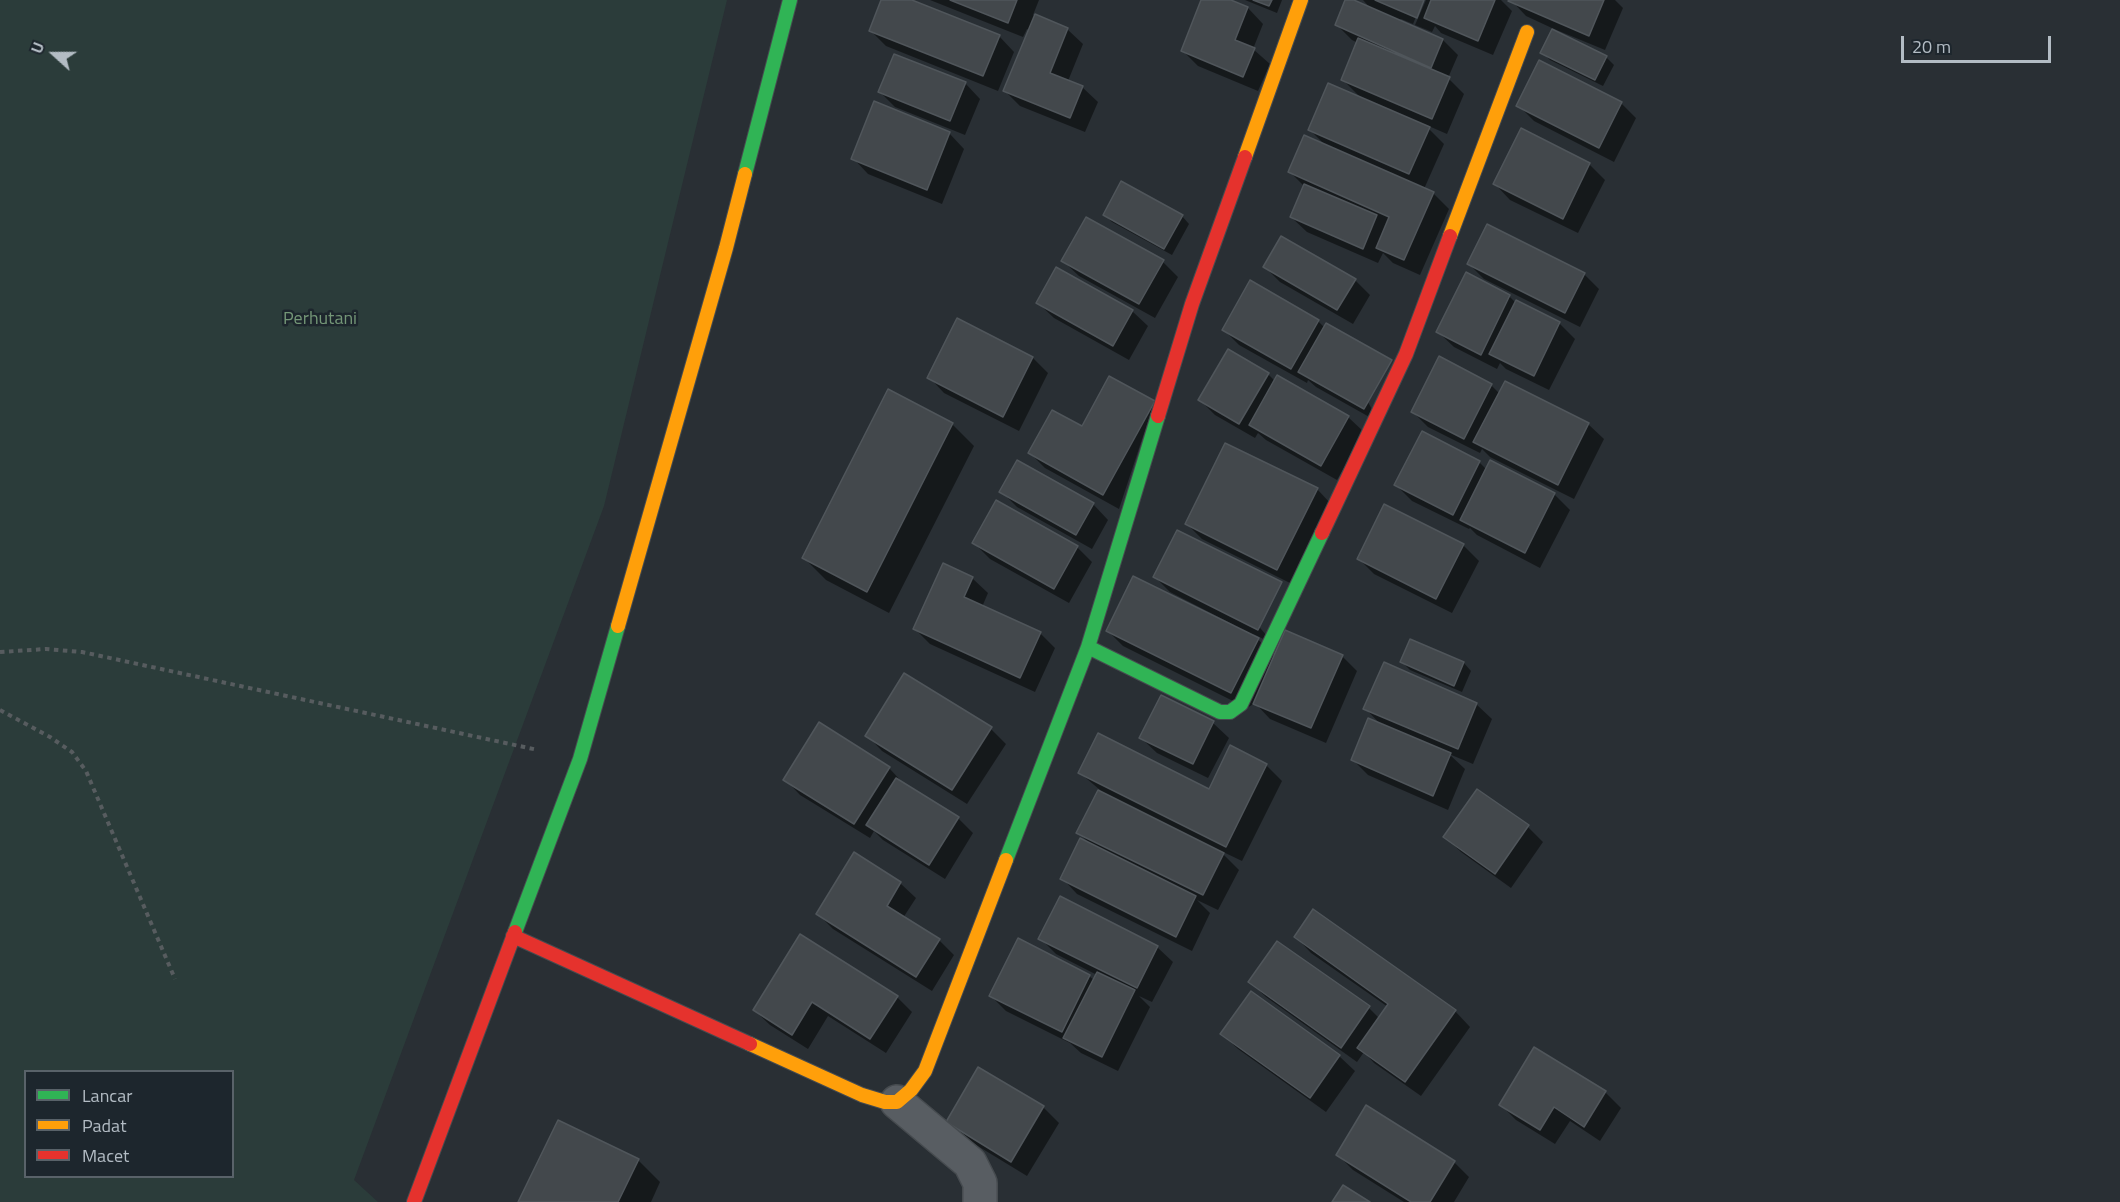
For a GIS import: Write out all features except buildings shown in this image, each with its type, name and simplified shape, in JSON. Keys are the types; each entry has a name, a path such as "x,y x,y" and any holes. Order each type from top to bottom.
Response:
{"street":[{"path":"414,1202 580,759 726,248 790,0"},
{"path":"897,1102 925,1071 1088,646 1192,304 1301,0"},
{"path":"1088,646 1220,712 1230,712 1241,704 1406,354 1527,32"},
{"path":"513,936 862,1095 885,1102 897,1102 970,1164 980,1183 980,1202"}],"path":[{"path":"0,652 46,649 82,652 580,759"},
{"path":"0,710 65,747 72,752 86,771 175,979"}],"green space":[{"name":"Perhutani","path":"0,0 727,0 604,506 354,1180 378,1202 0,1202"}],"traffic: fast":[{"path":"745,174 790,0"},
{"path":"1006,860 1088,647 1158,416"},
{"path":"1088,647 1220,712 1230,712 1241,704 1322,533"},
{"path":"515,932 580,759 618,626"}],"traffic: slow":[{"path":"1245,157 1301,0"},
{"path":"1450,236 1527,32"},
{"path":"618,626 745,174"},
{"path":"750,1044 862,1095 885,1102 897,1102 911,1090 925,1071 1006,860"}],"traffic: jam":[{"path":"1158,416 1192,304 1245,157"},
{"path":"1322,533 1406,354 1450,236"},
{"path":"414,1202 515,932"},
{"path":"513,936 750,1044"}]}
